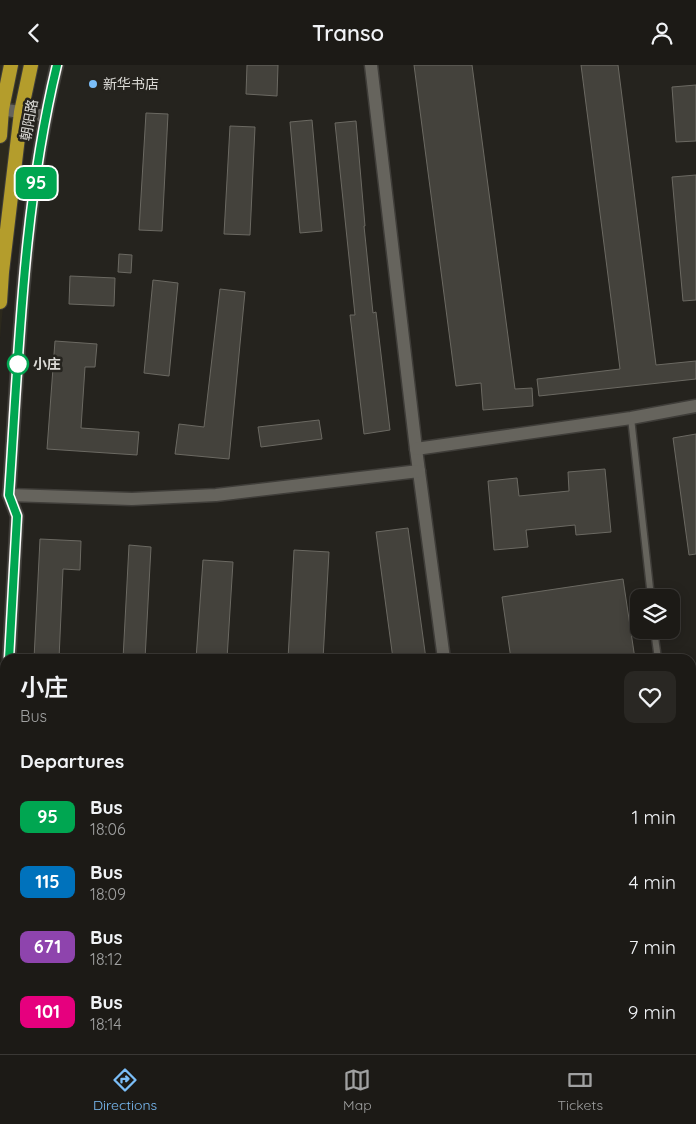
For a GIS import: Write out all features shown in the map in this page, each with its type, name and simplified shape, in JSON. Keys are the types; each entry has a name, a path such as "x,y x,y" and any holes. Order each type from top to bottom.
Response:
{"highway":[{"name":"朝阳路","path":"0,136 1,109 11,65"},
{"name":"朝阳路","path":"0,302 21,112 31,65"}],"street":[{"name":"朝阳路","path":"9,654 17,516 9,495 24,273 45,115 57,65"},
{"path":"371,65 416,449 443,654"},
{"path":"1,109 45,115"},
{"path":"416,449 631,418 696,406"},
{"path":"9,495 132,499 216,495 419,471"}],"lane":[{"path":"631,418 650,589"},
{"path":"655,639 657,654"}],"shaded area":[{"path":"0,65 26,65 0,338"}],"building":[{"path":"247,65 278,65 277,96 246,94"},
{"path":"414,65 472,65 515,389 532,388 533,406 483,410 481,383 456,386"},
{"path":"581,65 618,65 656,365 696,361 696,379 539,396 537,379 620,369"},
{"path":"696,85 696,141 676,142 672,87"},
{"path":"146,113 168,114 162,231 139,230"},
{"path":"312,120 322,231 300,233 290,122"},
{"path":"356,121 373,313 376,312 390,430 364,434 350,315 355,315 335,123"},
{"path":"230,126 255,127 250,235 224,234"},
{"path":"696,175 696,300 683,301 672,177"},
{"path":"119,254 132,255 131,273 118,272"},
{"path":"70,276 115,278 114,306 69,304"},
{"path":"153,280 178,283 169,376 144,373"},
{"path":"220,289 245,292 229,459 175,454 179,424 204,427"},
{"path":"55,341 97,344 95,367 85,367 81,428 139,432 137,455 47,449"},
{"path":"319,420 322,439 261,447 258,427"},
{"path":"696,434 696,554 689,555 673,438"},
{"path":"605,469 611,532 576,535 575,525 526,530 528,547 494,550 488,481 517,478 519,496 569,491 568,472"},
{"path":"408,528 425,654 392,654 376,532"},
{"path":"40,539 81,541 80,570 63,569 59,654 34,654"},
{"path":"129,545 151,547 145,654 123,654"},
{"path":"294,550 329,552 323,654 288,654"},
{"path":"203,560 233,562 227,654 196,654"},
{"path":"623,579 630,626 630,639 632,639 634,654 510,654 502,597"}],"bus line":[{"name":"95","path":"9,654 17,516 9,495 24,273 45,115 57,65"}],"place":[{"name":"新华书店","path":"93,84"},
{"name":"小庄","path":"18,364"}]}
